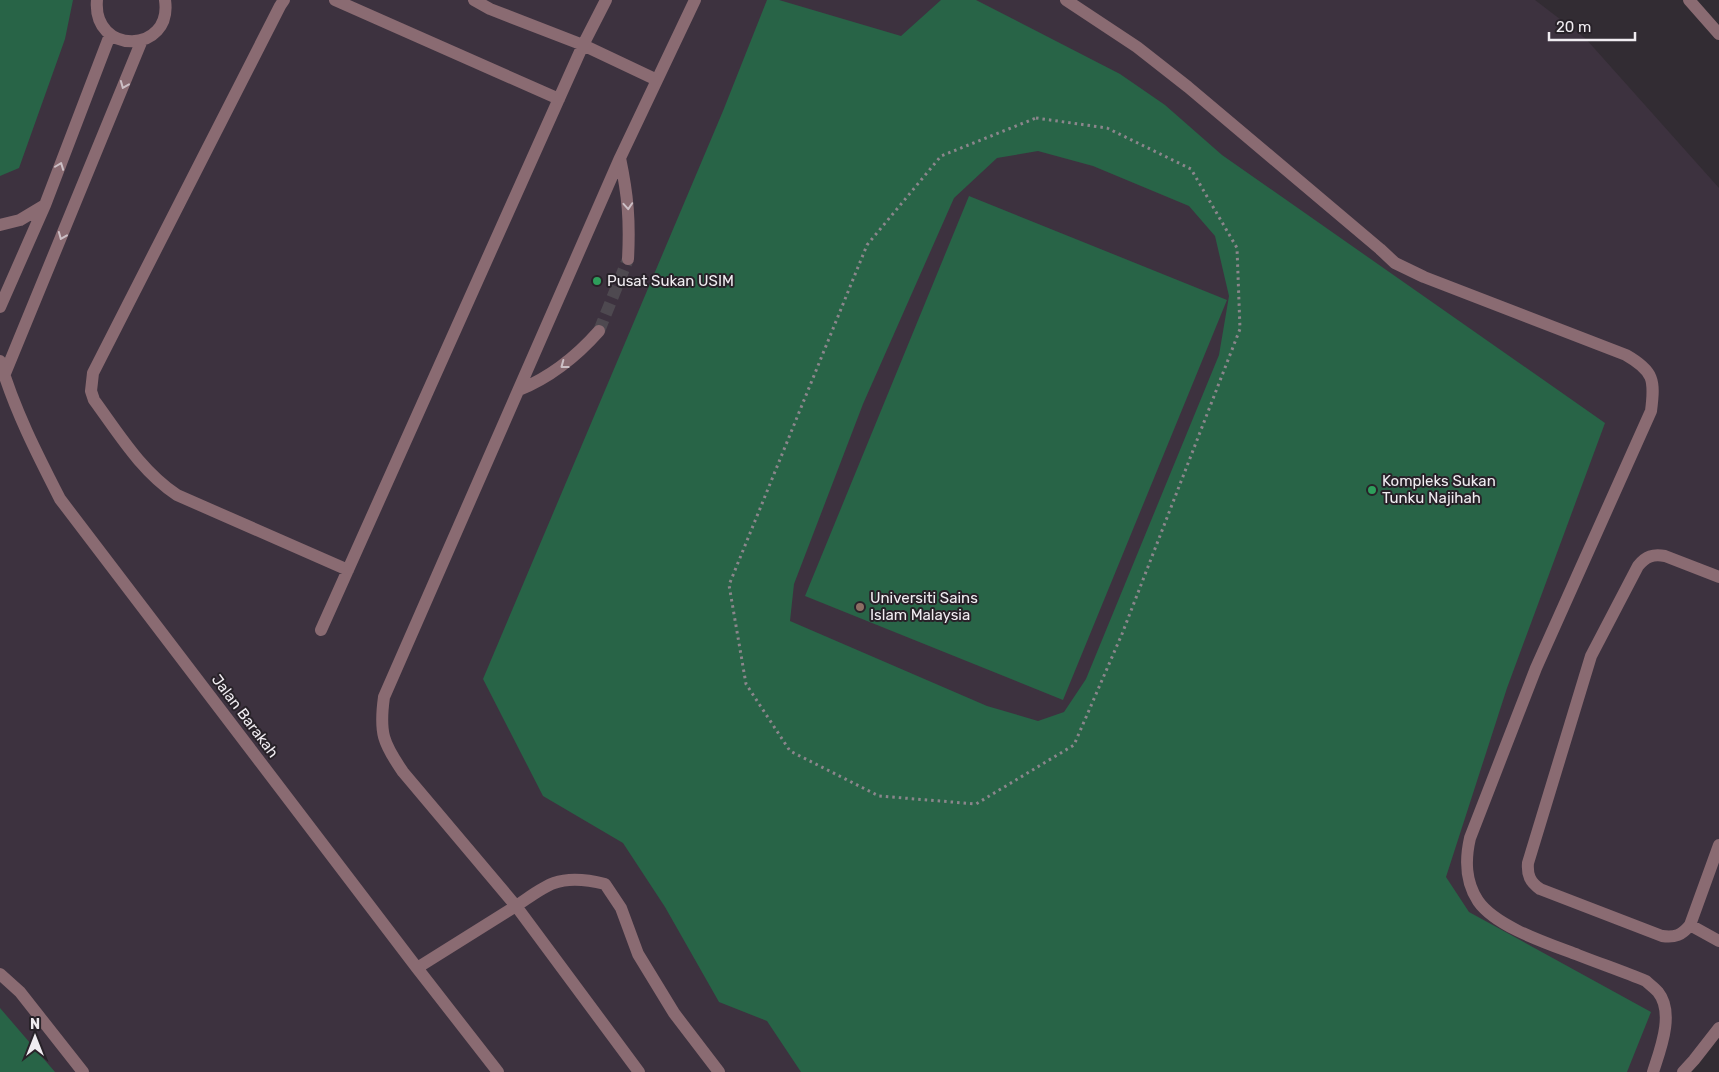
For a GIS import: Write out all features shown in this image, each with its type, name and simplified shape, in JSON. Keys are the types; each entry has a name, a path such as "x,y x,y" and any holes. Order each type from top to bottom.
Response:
{"street":[{"path":"97,0 98,20 110,35 120,40 131,42 142,40 152,35 159,28 165,19 166,0"},
{"path":"284,0 93,373 91,391 94,400 117,432 160,484 176,495 348,570"},
{"path":"335,0 559,99"},
{"path":"474,0 490,9 583,45 657,80"},
{"path":"322,630 583,45 606,0"},
{"path":"639,1072 516,906 392,756 384,739 381,720 384,697 620,158 694,0"},
{"path":"1066,0 1137,47 1188,87 1380,248 1395,263 1446,286 1626,355 1640,364 1652,379 1653,395 1648,420 1536,668 1470,838 1466,868 1478,901 1490,913 1510,926 1535,939 1646,981 1659,992 1664,1005 1664,1033 1652,1072"},
{"path":"1690,0 1719,34"},
{"path":"0,307 45,205 110,35"},
{"path":"4,376 142,40"},
{"path":"620,158 628,193 630,226 628,259"},
{"path":"0,225 20,220 45,205"},
{"path":"519,390 537,383 563,367 599,331"},
{"name":"Jalan Barakah","path":"0,361 4,376 32,443 60,499 498,1072"},
{"path":"1719,577 1657,554 1650,555 1638,566 1591,656 1528,863 1529,879 1540,889 1662,936 1678,936 1690,925 1719,845"},
{"path":"417,968 553,883 588,880 605,884 621,908 638,954 674,1013 719,1072"},
{"path":"1690,925 1719,941"},
{"path":"0,974 20,992 84,1072"},
{"path":"1683,1072 1719,1028"}],"path":[{"path":"1036,118 1107,128 1192,169 1237,248 1240,329 1122,634 1074,745 976,804 879,796 790,751 746,684 729,585 867,245 941,156 1036,118"}],"shaded area":[{"name":"Universiti Sains Islam Malaysia","path":"0,0 1535,0 1586,39 1719,188 1719,1025 1687,1072 0,1072"}],"green space":[{"path":"0,0 73,0 65,39 19,168 0,176"},
{"name":"Kompleks Sukan Tunku Najihah","path":"767,0 779,0 901,36 941,0 976,0 1120,74 1165,105 1222,155 1605,423 1507,688 1446,877 1469,912 1651,1012 1627,1072 801,1072 767,1021 719,1002 665,907 623,843 543,796 483,679 723,111","holes":["1038,151 1093,166 1189,206 1215,236 1229,296 1219,355 1086,679 1064,712 1038,721 987,706 790,621 794,584 863,404 954,198 997,158"]},
{"path":"969,196 1227,300 1063,700 805,596"},
{"path":"0,1008 55,1072 0,1072"}],"tunnel":[{"path":"599,331 628,259"}],"place":[{"name":"Pusat Sukan USIM","path":"597,281"},
{"name":"Kompleks Sukan Tunku Najihah","path":"1372,490"},
{"name":"Universiti Sains Islam Malaysia","path":"860,607"}]}
